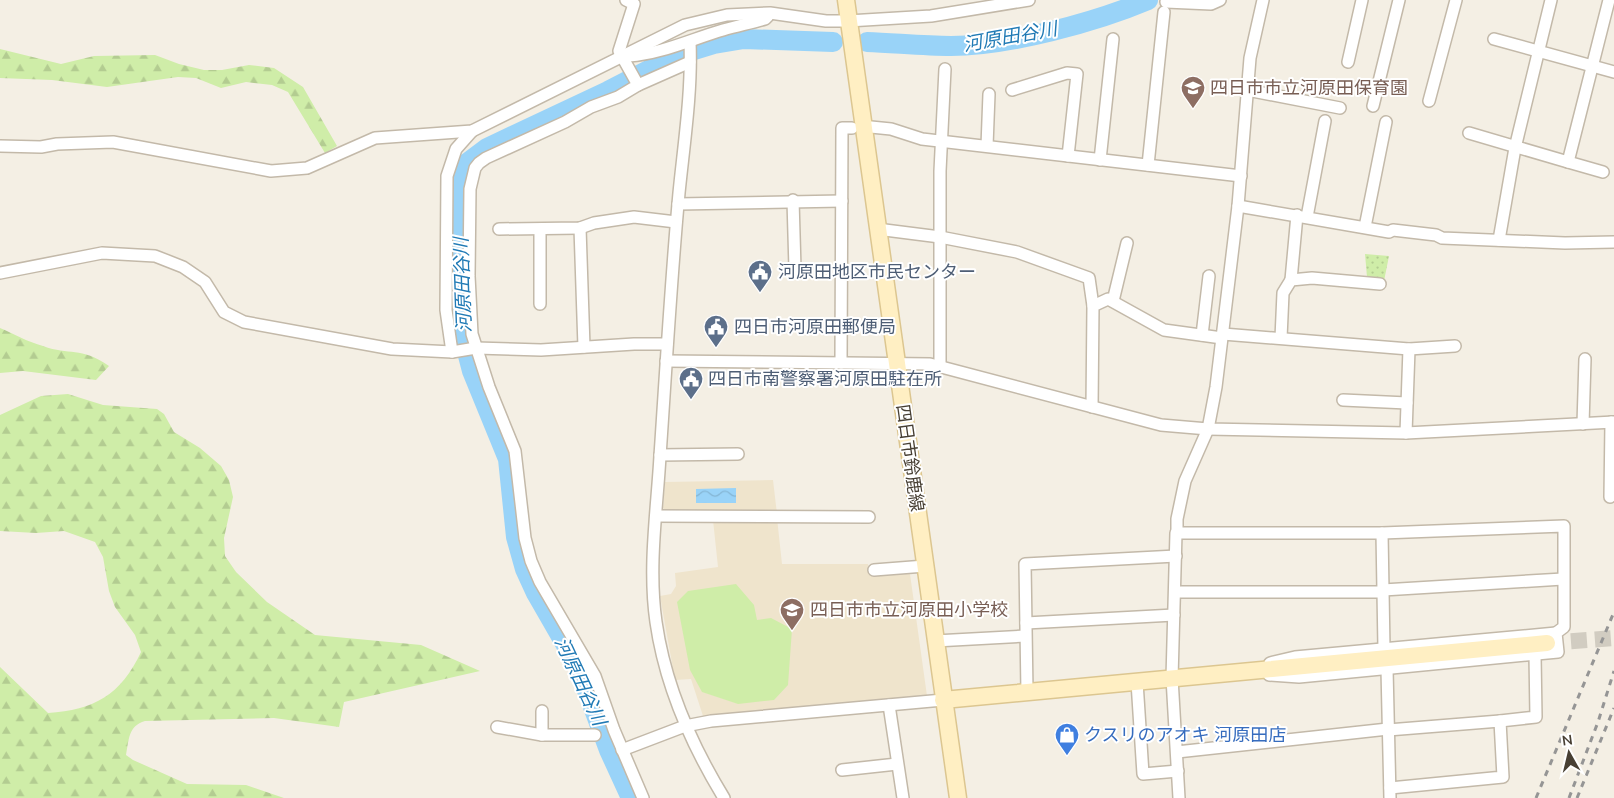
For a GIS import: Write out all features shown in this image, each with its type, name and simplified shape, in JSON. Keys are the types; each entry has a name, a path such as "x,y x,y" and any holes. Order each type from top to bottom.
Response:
{"main road":[{"name":"四日市鈴鹿線","path":"847,11 958,798"},
{"path":"944,700 1137,682 1552,638"}],"street":[{"path":"626,0 634,4 619,51 638,84"},
{"path":"0,146 41,147 57,144 113,142 271,171 307,168 375,138 472,131 624,57 646,43 688,24 726,15 770,13 826,21 847,11 931,16 1029,0"},
{"path":"1148,165 1165,7 1211,4 1220,0"},
{"path":"1179,798 1172,678 1177,519 1185,481 1208,429 1238,206 1250,58 1263,0"},
{"path":"1348,62 1362,0"},
{"path":"1373,106 1399,0"},
{"path":"1428,100 1456,0"},
{"path":"1499,240 1515,148 1551,0"},
{"path":"1568,162 1609,0"},
{"path":"624,57 640,56 690,44 722,30 765,20 770,13"},
{"path":"1494,38 1592,68 1614,72"},
{"path":"1100,160 1113,39"},
{"path":"690,44 667,344 653,581 656,622 663,659 685,726 724,798"},
{"path":"643,798 622,750 595,676 540,582 531,561 525,538 515,451 473,349 468,276 470,189 475,168 486,158 564,122 591,107 618,97 638,84 690,61"},
{"path":"940,366 940,141 945,69"},
{"path":"1012,90 1067,73 1077,74 1068,156"},
{"path":"1247,90 1340,108"},
{"path":"987,146 989,94"},
{"path":"1281,338 1283,292 1291,280 1302,216 1325,121"},
{"path":"1365,227 1386,122"},
{"path":"871,127 892,129 922,139 1241,176"},
{"path":"841,363 842,128 852,128"},
{"path":"455,352 446,310 447,176 456,149 472,131"},
{"path":"1469,134 1603,172"},
{"path":"678,204 793,200 842,201"},
{"path":"793,200 795,269"},
{"path":"1238,206 1389,232 1392,230 1436,235 1442,238 1614,242"},
{"path":"499,230 580,228 594,223 634,217 676,222"},
{"path":"580,228 584,347"},
{"path":"540,229 540,304"},
{"path":"877,229 940,237 1017,252 1089,278 1093,306 1092,407"},
{"path":"1113,301 1128,243"},
{"path":"0,273 102,253 155,256 183,267 205,282 224,312 244,322 392,349 455,352 473,349 532,350 667,344"},
{"path":"1202,335 1208,276"},
{"path":"1291,280 1312,278 1380,284"},
{"path":"1093,306 1108,299 1164,330 1202,335 1281,338 1409,349 1455,346"},
{"path":"1406,433 1409,349"},
{"path":"1583,424 1586,359"},
{"path":"666,361 940,366 1161,425 1208,429 1406,433 1612,422 1610,497"},
{"path":"1343,400 1407,403"},
{"path":"660,455 738,454"},
{"path":"656,516 870,517"},
{"path":"1177,533 1382,534 1564,526 1564,627 1552,638 1295,657 1243,670"},
{"path":"1382,534 1384,649"},
{"path":"1027,692 1025,564 1176,556"},
{"path":"874,570 925,566"},
{"path":"1175,592 1383,591 1564,580"},
{"path":"1026,623 1174,615"},
{"path":"935,641 1026,636"},
{"path":"1243,670 1299,677 1558,652 1552,638"},
{"path":"1177,752 1388,729 1536,717 1535,655"},
{"path":"1386,669 1390,793 1503,777 1500,720"},
{"path":"1137,682 1143,774 1178,772"},
{"path":"622,750 685,726 711,721 944,700"},
{"path":"889,705 903,798"},
{"path":"542,711 542,736"},
{"path":"497,727 542,736 595,735"},
{"path":"842,770 897,764"}],"shaded area":[{"path":"773,480 777,514 667,512 663,508 665,482"},
{"name":"四日市市立河原田小学校","path":"777,518 782,564 868,564 869,573 910,574 927,696 703,716 691,679 675,680 660,596 671,594 676,586 675,573 718,567 713,520"}],"green space":[{"path":"0,49 61,64 94,56 155,55 179,64 204,70 222,70 249,65 274,68 303,87 337,146 325,153 288,92 272,85 246,82 221,88 196,78 178,77 107,87 52,80 0,78"},
{"path":"1365,254 1389,256 1384,281 1372,281 1367,277"},
{"path":"0,328 52,349 90,356 109,366 96,380 23,371 0,373"},
{"path":"68,394 103,405 157,409 164,414 174,432 200,448 221,466 229,480 233,497 224,538 225,556 236,572 267,602 315,635 421,645 480,671 344,702 339,727 274,718 145,721 135,726 130,734 126,755 133,760 187,784 246,785 284,798 0,798 0,667 48,713 79,708 104,698 124,679 141,652 135,635 115,607 109,591 103,557 95,542 64,531 36,533 0,531 0,415 41,396"},
{"path":"736,584 754,605 757,620 771,618 792,629 788,685 774,700 738,704 702,692 690,670 677,602 688,591"}],"water":[{"path":"736,488 736,503 696,503 696,489"}],"waterway":[{"name":"河原田谷川","path":"867,42 930,46 974,45 999,42 1078,24 1148,0"},
{"name":"河原田谷川","path":"631,798 609,750 578,666 536,593 525,569 516,537 508,459 472,371 461,329 459,294 460,184 467,163 487,148 608,91 678,55 714,44 744,39 833,42"}],"tunnel":[{"path":"1547,643 1614,638"}],"railway":[{"path":"1536,798 1614,612"},
{"path":"1569,798 1598,722 1614,671"},
{"path":"1577,798 1614,708"}],"place":[{"name":"四日市市立河原田保育園","path":"1193,109"},
{"name":"河原田地区市民センター","path":"760,293"},
{"name":"四日市河原田郵便局","path":"716,348"},
{"name":"四日市南警察署河原田駐在所","path":"691,400"},
{"name":"四日市市立河原田小学校","path":"792,631"},
{"name":"クスリのアオキ 河原田店","path":"1067,756"}]}
